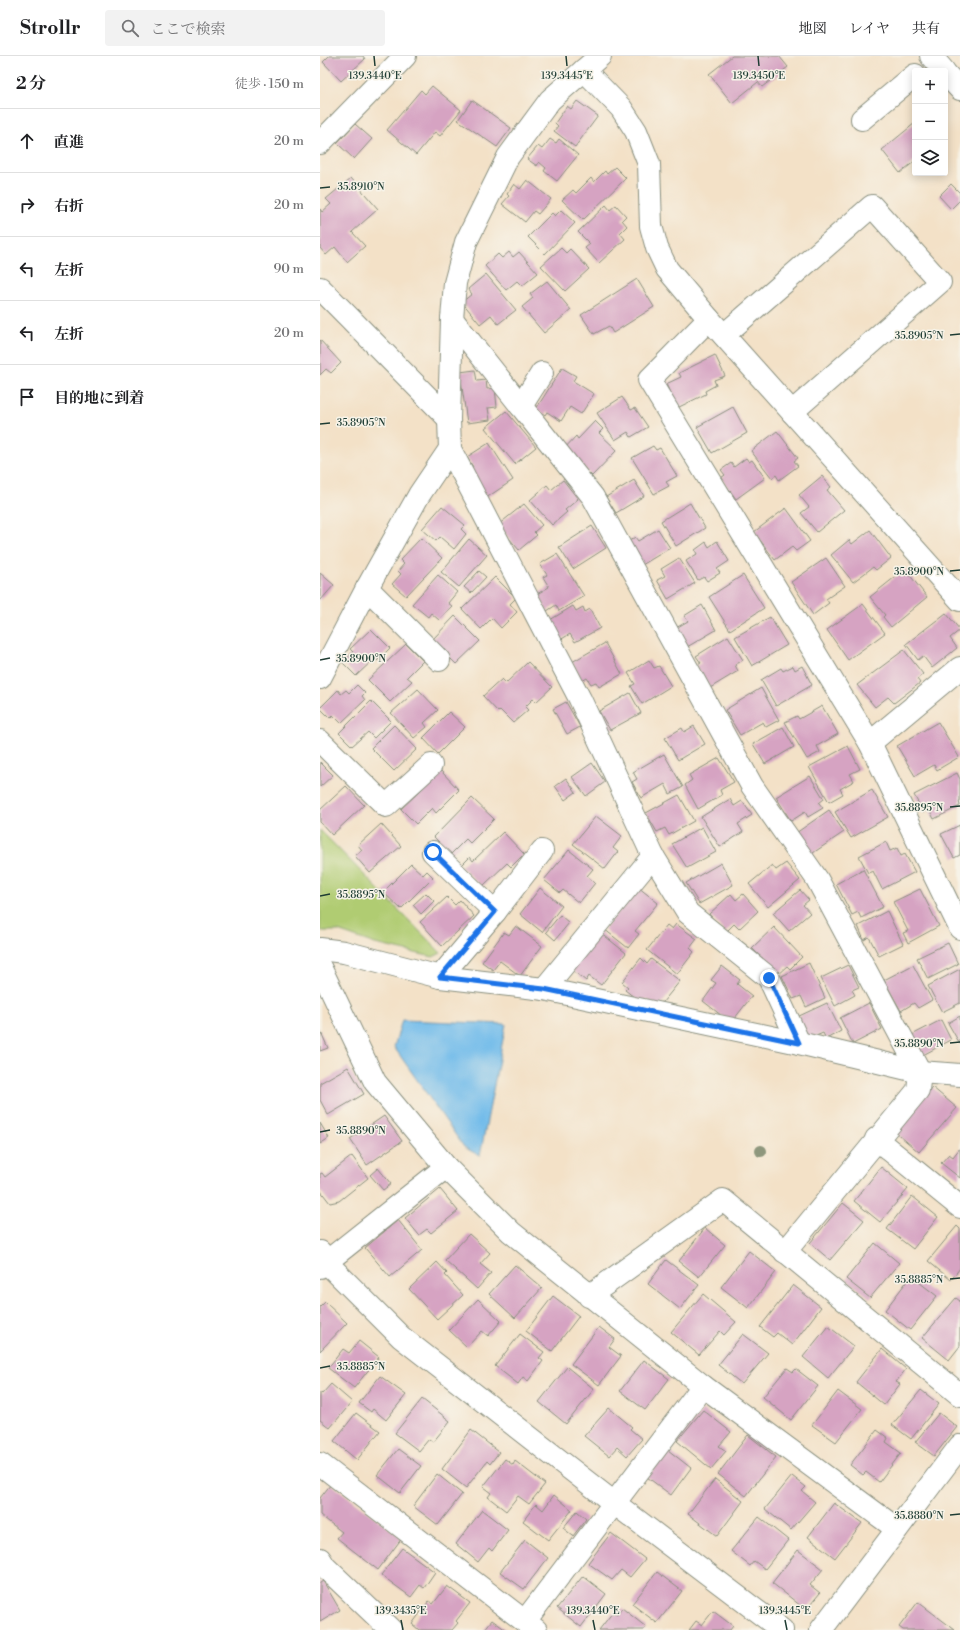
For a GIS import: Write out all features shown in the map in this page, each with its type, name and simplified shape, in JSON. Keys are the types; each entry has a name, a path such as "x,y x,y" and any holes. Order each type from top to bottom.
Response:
{"street":[{"path":"320,143 405,56"},
{"path":"600,56 550,100 508,157 466,242 455,283 452,319 449,419 450,449 580,699 653,856 688,913 769,978 799,1043"},
{"path":"934,66 960,89"},
{"path":"584,70 621,108 636,131 649,164 651,226 657,248 667,269 709,319 960,600"},
{"path":"862,119 912,77"},
{"path":"724,335 872,206 940,282 792,412"},
{"path":"320,288 449,419"},
{"path":"452,319 593,497 752,786 817,879 920,1072 918,1090 876,1139 785,1252"},
{"path":"709,319 649,380 870,743 960,928"},
{"path":"521,406 542,373"},
{"path":"320,678 367,588 419,495 450,449"},
{"path":"367,588 439,660"},
{"path":"870,743 960,668"},
{"path":"320,741 386,806 431,765"},
{"path":"440,977 495,912 542,851"},
{"path":"433,852 495,912"},
{"path":"544,989 653,856"},
{"path":"320,949 344,952 440,977 544,989 799,1043 920,1072 960,1075"},
{"path":"320,967 375,1082 446,1167 511,1232 703,1386 897,1529"},
{"path":"876,1139 960,1207"},
{"path":"446,1167 322,1260 401,1336 614,1503 782,1630"},
{"path":"589,1296 723,1200 960,1395"},
{"path":"320,1464 530,1626 614,1503 703,1386"},
{"path":"821,1630 960,1446"},
{"path":"320,1559 325,1567 382,1628"}],"green space":[{"path":"320,830 441,953 433,957 375,944 338,931 320,931"}],"water":[{"path":"402,1020 506,1024 480,1156 464,1147 394,1047"}],"building":[{"path":"329,56 363,56 365,59 341,81 323,62"},
{"path":"732,56 779,56 788,67 762,87 758,82 732,103 709,74"},
{"path":"432,86 461,110 440,136 435,132 416,155 387,130 421,90 425,94"},
{"path":"472,100 511,128 497,147 458,120"},
{"path":"577,101 598,116 575,147 554,131 558,126 555,123 567,106 571,109"},
{"path":"355,124 372,139 354,159 337,143"},
{"path":"912,125 912,163 900,173 882,150"},
{"path":"550,139 556,143 559,139 578,155 557,181 544,171 546,168 539,162 537,166 527,159 538,146 542,149"},
{"path":"615,167 626,178 583,220 562,200 573,190 576,193 591,178 594,182 605,171 607,174"},
{"path":"351,178 378,209 352,232 365,246 347,262 335,247 326,255 320,248 320,209 322,212 331,204 326,199"},
{"path":"527,180 551,199 538,214 534,211 525,222 502,204 509,196 507,194 514,184 520,189"},
{"path":"951,184 960,193 960,200 951,209 939,196"},
{"path":"606,205 610,210 616,205 626,216 622,220 627,226 620,233 625,239 599,263 585,248 590,244 578,232"},
{"path":"561,210 575,223 545,254 528,237 552,213 555,216"},
{"path":"561,248 566,253 570,249 589,269 565,291 541,266"},
{"path":"509,252 513,257 519,252 538,273 522,286 517,281 506,290 485,266 498,254 502,258"},
{"path":"486,274 516,310 498,324 491,315 480,324 462,302 472,294 468,289"},
{"path":"637,279 654,307 613,333 609,326 594,334 581,315"},
{"path":"547,281 571,310 544,333 522,307 533,298 530,294"},
{"path":"320,340 341,363 331,373 326,369 320,375"},
{"path":"715,355 725,376 714,380 716,385 705,391 706,394 677,408 666,384 681,377 679,373"},
{"path":"562,368 576,376 573,381 594,394 581,414 570,407 561,421 547,412 545,415 536,409"},
{"path":"475,370 477,381 486,380 487,389 495,388 497,407 488,408 490,420 467,423 460,372"},
{"path":"622,397 631,410 635,408 648,427 631,437 628,432 615,440 597,413"},
{"path":"733,407 747,433 712,453 697,427"},
{"path":"506,411 536,447 515,464 485,428"},
{"path":"595,421 603,429 599,433 617,450 592,476 564,449 576,436 578,439"},
{"path":"777,431 798,458 794,461 798,466 779,480 776,475 772,478 751,451"},
{"path":"489,443 513,480 486,498 468,470 473,467 467,457"},
{"path":"653,446 656,450 660,448 677,476 666,482 669,486 654,494 632,458"},
{"path":"746,458 749,462 752,460 765,478 736,499 721,478 725,475 721,470 731,463 734,467"},
{"path":"822,476 831,487 827,490 844,510 817,532 801,513 809,507 799,495"},
{"path":"563,480 578,499 565,510 567,512 552,525 530,500 547,485 551,490"},
{"path":"634,480 644,496 616,513 606,497"},
{"path":"690,503 705,528 676,546 661,521"},
{"path":"524,504 542,525 534,532 537,535 519,550 498,525"},
{"path":"442,506 465,525 461,529 466,534 454,549 440,537 436,541 422,529"},
{"path":"786,508 810,541 796,551 792,547 775,560 754,532"},
{"path":"592,526 606,548 573,569 559,547"},
{"path":"658,529 670,548 642,565 628,542 635,537 638,541"},
{"path":"870,530 891,558 876,570 873,567 853,582 831,555 849,540 852,544"},
{"path":"421,538 442,558 406,596 392,584 401,574 398,571 404,564 400,560"},
{"path":"469,539 487,555 459,587 441,572"},
{"path":"717,541 729,561 717,569 720,573 707,581 704,577 698,580 686,561 697,554 695,550 706,542 709,547"},
{"path":"557,554 584,596 559,611 556,605 547,611 537,594 549,587 543,577 547,575 540,564"},
{"path":"679,558 695,583 668,599 657,580 665,576 661,569"},
{"path":"826,558 845,586 826,599 829,603 813,615 791,582"},
{"path":"905,569 927,597 891,627 883,617 885,615 870,597"},
{"path":"479,571 486,577 471,593 464,587"},
{"path":"320,573 334,585 320,601"},
{"path":"438,575 457,592 448,603 452,606 439,620 431,613 428,617 412,604"},
{"path":"743,575 764,608 730,630 709,597"},
{"path":"495,577 516,598 510,604 517,612 501,628 492,618 481,629 462,609"},
{"path":"863,604 885,633 848,660 827,630"},
{"path":"702,605 716,630 687,647 676,628 688,621 684,616"},
{"path":"573,606 576,611 583,607 585,612 590,609 600,628 575,642 570,634 560,640 550,620"},
{"path":"946,613 960,630 950,638 957,648 932,668 923,656 918,660 906,644"},
{"path":"455,616 480,641 456,664 432,640"},
{"path":"770,617 787,645 752,666 735,637"},
{"path":"371,629 390,648 377,661 374,659 356,676 343,663 353,652 350,649"},
{"path":"728,636 743,660 735,665 738,671 710,688 696,666 701,663 696,656"},
{"path":"605,643 622,674 599,687 596,682 591,684 587,678 582,681 572,662"},
{"path":"406,644 423,661 407,677 412,681 390,702 368,680"},
{"path":"904,650 923,674 917,679 920,683 894,703 888,697 875,707 857,685"},
{"path":"649,660 654,668 659,666 671,686 642,704 631,686 635,684 628,673"},
{"path":"528,662 552,687 536,702 533,699 525,707 528,710 513,723 500,710 498,712 483,696 502,679 506,683"},
{"path":"793,666 795,670 802,666 812,685 776,706 761,680 781,668 783,671"},
{"path":"357,685 365,693 362,696 365,700 341,723 333,715 330,718 320,708 338,690 341,694 346,690 349,693"},
{"path":"761,688 779,720 766,727 763,722 740,735 725,710"},
{"path":"418,689 438,710 424,723 427,727 414,738 391,713"},
{"path":"630,693 641,713 610,730 599,711"},
{"path":"371,701 391,721 374,738 368,732 352,746 339,733"},
{"path":"566,702 580,727 567,734 553,709"},
{"path":"822,706 838,734 817,746 820,752 807,759 785,722 797,716 799,719"},
{"path":"449,712 465,727 438,754 423,738"},
{"path":"938,722 959,757 937,770 934,765 915,776 897,746"},
{"path":"394,725 417,749 394,771 371,748"},
{"path":"694,726 705,744 678,760 665,738 682,728 684,732"},
{"path":"783,727 794,747 765,764 753,744"},
{"path":"848,746 860,769 850,774 854,781 840,789 843,794 829,802 809,767"},
{"path":"664,754 683,787 670,794 665,784 641,798 632,782 637,779 633,772"},
{"path":"719,758 734,782 720,790 722,795 698,809 685,785 692,780 689,775"},
{"path":"320,762 333,775 320,787"},
{"path":"592,763 605,782 586,796 572,777"},
{"path":"441,771 459,790 436,813 432,808 416,824 401,809"},
{"path":"957,773 960,779 960,806 934,819 929,809 923,812 914,795"},
{"path":"810,776 824,799 819,803 823,808 808,817 805,812 791,821 776,797"},
{"path":"566,778 576,792 565,800 555,786"},
{"path":"346,786 364,805 332,835 320,822 320,810"},
{"path":"872,790 888,817 851,838 835,812"},
{"path":"679,795 694,821 669,835 665,828 657,832 646,813"},
{"path":"472,798 494,819 470,843 466,839 451,854 434,837"},
{"path":"730,799 734,806 742,801 752,815 738,824 743,832 720,847 701,817"},
{"path":"829,810 844,832 807,857 796,833"},
{"path":"596,816 622,836 613,848 618,852 605,869 573,844"},
{"path":"381,824 401,846 370,873 355,856 362,850 358,845"},
{"path":"960,825 960,855 954,858 941,834"},
{"path":"702,827 716,852 687,868 672,844"},
{"path":"503,832 524,854 511,867 507,863 482,887 461,866 470,857 473,861"},
{"path":"886,842 890,851 897,848 901,856 905,854 915,872 882,889 873,871 868,873 859,856"},
{"path":"569,850 593,869 587,876 595,883 579,903 563,890 560,893 544,880"},
{"path":"721,863 733,885 699,904 686,883"},
{"path":"786,863 800,880 768,907 749,884 772,865 776,870"},
{"path":"411,864 423,875 427,871 433,877 401,909 383,892"},
{"path":"863,869 883,907 861,918 858,912 852,915 836,884"},
{"path":"638,887 658,903 635,931 639,934 628,948 604,929"},
{"path":"540,888 562,906 542,932 520,914"},
{"path":"920,889 939,926 908,943 903,933 908,931 893,902"},
{"path":"800,890 809,900 803,905 810,913 789,931 773,913"},
{"path":"426,893 434,901 421,914 413,905"},
{"path":"731,894 736,900 743,894 758,911 739,929 734,924 725,933 709,914"},
{"path":"447,897 455,905 460,900 474,916 442,946 420,922"},
{"path":"887,911 903,944 879,956 869,937 864,940 858,926"},
{"path":"560,915 569,923 555,940 546,932"},
{"path":"676,924 697,939 690,948 694,952 677,974 647,950 667,925 672,929"},
{"path":"516,926 542,946 520,976 500,961 493,970 482,962 504,932 509,935"},
{"path":"774,927 802,957 790,969 787,966 777,975 752,948"},
{"path":"600,932 626,953 601,985 589,976 586,981 571,969"},
{"path":"948,943 958,964 928,979 917,958"},
{"path":"641,958 647,964 651,959 680,981 658,1008 647,999 643,1004 625,990 628,987 622,982"},
{"path":"809,963 825,998 806,1007 801,996 793,999 782,976"},
{"path":"848,965 859,987 852,990 855,995 835,1006 821,978"},
{"path":"913,965 932,1000 918,1008 914,1003 901,1011 884,980"},
{"path":"722,966 740,980 737,984 752,996 731,1023 703,1001 716,983 711,980"},
{"path":"960,969 960,1003 942,1012 928,986"},
{"path":"827,1003 841,1031 826,1039 823,1033 809,1039 797,1017"},
{"path":"869,1003 882,1029 853,1044 840,1018"},
{"path":"960,1016 960,1044 948,1023"},
{"path":"941,1020 951,1040 923,1055 912,1035"},
{"path":"320,1030 328,1048 320,1051"},
{"path":"348,1067 364,1094 328,1115 320,1100 320,1083"},
{"path":"932,1087 957,1108 919,1152 894,1131"},
{"path":"384,1116 402,1141 367,1165 350,1139"},
{"path":"320,1123 329,1138 320,1144"},
{"path":"960,1148 960,1178 941,1163 949,1154 953,1157"},
{"path":"352,1156 368,1178 339,1201 330,1203 320,1190 320,1174 322,1173 325,1177"},
{"path":"881,1167 908,1189 880,1222 854,1201"},
{"path":"378,1168 391,1184 383,1190 370,1175"},
{"path":"440,1189 458,1211 431,1233 427,1229 419,1235 405,1218"},
{"path":"912,1196 938,1217 913,1249 887,1229"},
{"path":"843,1203 864,1220 830,1260 810,1243"},
{"path":"398,1220 422,1250 390,1277 365,1248"},
{"path":"957,1226 960,1229 960,1268 951,1280 928,1261"},
{"path":"705,1228 725,1245 699,1277 679,1261"},
{"path":"469,1234 490,1253 480,1264 491,1273 477,1289 445,1260"},
{"path":"875,1243 899,1263 870,1298 846,1279"},
{"path":"749,1251 776,1272 748,1308 721,1287"},
{"path":"666,1260 699,1285 680,1309 648,1284"},
{"path":"437,1262 447,1273 445,1275 463,1295 437,1319 409,1289"},
{"path":"515,1265 542,1288 515,1318 489,1294"},
{"path":"911,1276 937,1296 910,1330 885,1310"},
{"path":"793,1285 821,1307 792,1345 777,1333 773,1337 760,1327"},
{"path":"703,1294 736,1322 724,1335 720,1331 699,1355 671,1332"},
{"path":"553,1296 579,1316 552,1351 526,1331"},
{"path":"956,1298 960,1301 960,1346 949,1360 922,1338"},
{"path":"478,1299 501,1321 488,1336 482,1331 467,1347 449,1330"},
{"path":"325,1302 347,1323 320,1351 320,1307"},
{"path":"828,1326 854,1346 828,1378 803,1357"},
{"path":"599,1327 615,1339 609,1347 621,1356 599,1385 571,1364"},
{"path":"520,1334 544,1352 539,1358 543,1361 528,1381 523,1377 518,1384 495,1366"},
{"path":"743,1334 768,1353 742,1384 718,1365"},
{"path":"359,1341 379,1357 354,1388 328,1368 343,1349 349,1353"},
{"path":"882,1349 906,1369 896,1382 900,1384 884,1405 856,1382"},
{"path":"644,1360 669,1379 645,1410 620,1391"},
{"path":"567,1367 594,1389 566,1424 539,1402"},
{"path":"787,1368 793,1372 796,1369 818,1386 791,1420 763,1397"},
{"path":"380,1376 406,1395 386,1420 373,1409 371,1412 359,1403"},
{"path":"331,1384 352,1402 330,1428 320,1420 320,1392 322,1394"},
{"path":"921,1390 939,1404 911,1439 892,1425"},
{"path":"838,1391 862,1409 836,1442 812,1425"},
{"path":"422,1399 450,1421 433,1442 429,1439 419,1451 395,1433"},
{"path":"609,1408 632,1427 630,1429 642,1439 627,1456 617,1447 609,1456 584,1436"},
{"path":"703,1410 731,1432 719,1446 726,1451 711,1469 677,1441"},
{"path":"356,1413 380,1431 357,1460 334,1441"},
{"path":"939,1413 957,1427 934,1456 915,1442"},
{"path":"471,1430 499,1452 490,1464 487,1461 466,1488 442,1469"},
{"path":"877,1430 888,1438 886,1442 901,1453 879,1482 866,1472 863,1475 850,1465"},
{"path":"748,1435 776,1457 746,1496 718,1474"},
{"path":"398,1449 421,1466 400,1493 377,1475"},
{"path":"668,1450 691,1468 671,1495 647,1477"},
{"path":"505,1459 513,1465 515,1461 545,1484 529,1504 518,1496 506,1511 488,1497 491,1493 483,1487"},
{"path":"437,1474 462,1494 438,1525 413,1506"},
{"path":"792,1476 806,1487 802,1491 815,1502 791,1530 765,1509"},
{"path":"715,1479 743,1501 717,1536 688,1514"},
{"path":"331,1484 402,1538 378,1570 337,1538 342,1532 320,1515 320,1498"},
{"path":"554,1495 572,1510 548,1540 523,1521 536,1504 543,1510"},
{"path":"834,1503 862,1523 835,1558 808,1537"},
{"path":"482,1510 508,1530 492,1551 489,1548 478,1562 456,1544"},
{"path":"577,1511 586,1519 573,1536 563,1528"},
{"path":"759,1517 788,1540 765,1569 754,1561 750,1566 731,1551"},
{"path":"611,1533 645,1559 630,1577 621,1570 612,1580 588,1563"},
{"path":"525,1540 548,1558 524,1589 500,1572"},
{"path":"402,1548 435,1572 424,1588 420,1585 411,1597 381,1575"},
{"path":"798,1550 823,1569 810,1585 820,1593 806,1610 772,1583"},
{"path":"657,1572 682,1591 657,1623 632,1604"},
{"path":"583,1576 606,1594 581,1627 557,1608"},
{"path":"323,1581 340,1610 320,1622 320,1583"},
{"path":"447,1586 470,1603 456,1621 458,1623 452,1630 419,1630 412,1624 429,1601 433,1604"},
{"path":"918,1602 955,1630 903,1630 899,1627"},
{"path":"622,1608 646,1627 644,1630 599,1630 613,1612 617,1615"},
{"path":"713,1611 733,1626 730,1630 689,1630 696,1621 702,1625"},
{"path":"492,1620 506,1630 484,1630"}],"route":[{"path":"433,852 495,912 440,977 544,989 799,1043 769,978"}]}
